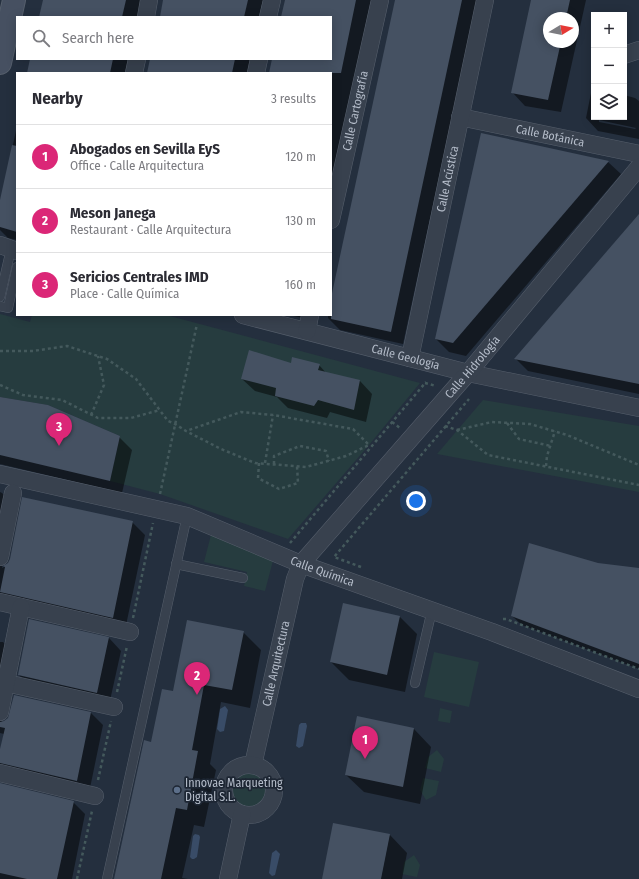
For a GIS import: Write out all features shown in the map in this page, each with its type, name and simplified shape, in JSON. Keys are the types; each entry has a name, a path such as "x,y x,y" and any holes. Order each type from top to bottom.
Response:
{"street":[{"path":"0,63 14,0"},
{"path":"146,16 149,0"},
{"path":"268,16 272,0"},
{"name":"Calle Cartografía","path":"332,216 380,0"},
{"name":"Calle Acústica","path":"410,358 485,0"},
{"path":"627,54 639,50"},
{"path":"134,72 137,60"},
{"path":"256,72 259,60"},
{"name":"Calle Botánica","path":"460,117 639,154"},
{"name":"Calle Hidrología","path":"301,564 468,373 639,167"},
{"name":"Calle Geología","path":"251,316 308,323 410,358 440,366 639,408"},
{"name":"Calle Química","path":"0,474 187,516 301,564 496,633 639,689"},
{"path":"0,557 13,493"},
{"name":"Calle Arquitectura","path":"253,765 295,579 301,564"},
{"path":"0,602 130,632"},
{"path":"0,712 6,683 7,639 21,607"},
{"path":"6,683 114,708"},
{"path":"245,765 253,765 264,770 272,779 274,795 271,803 265,809 250,815 242,814 235,810 226,799 224,792 225,784 227,777 232,771 245,765"},
{"path":"0,773 95,796"},
{"path":"228,879 242,814"}],"lane":[{"path":"0,297 9,248"},
{"path":"0,306 8,308 16,272"},
{"path":"107,879 187,516"},
{"path":"176,564 243,578"},
{"path":"415,683 432,610"}],"path":[{"path":"160,494 197,324"},
{"path":"0,352 33,351 67,346 107,359 136,379 168,421 221,449 255,463 306,467 346,456 369,445 373,445"},
{"path":"91,415 104,385 98,356"},
{"path":"290,544 440,366"},
{"path":"0,385 23,395 62,400 98,418 131,418 160,410"},
{"path":"334,557 472,395"},
{"path":"186,431 241,412 273,415 353,429 369,445"},
{"path":"265,463 273,415"},
{"path":"456,430 492,422 530,424 567,435 639,465"},
{"path":"506,423 519,439 551,446"},
{"path":"445,426 456,430 488,455 639,485"},
{"path":"546,466 555,432"},
{"path":"274,464 274,456 300,446 326,451 330,461"},
{"path":"259,463 258,478 279,489 298,483 296,466"}],"green space":[{"path":"0,314 30,322 32,316 170,316 420,383 288,539 160,494 110,481 120,436 48,405 0,397"},
{"path":"483,400 639,426 639,492 437,454"},
{"path":"213,527 275,553 265,591 244,586 247,572 204,562"},
{"path":"434,652 479,662 469,707 424,697"},
{"path":"440,708 452,711 450,723 438,721"},
{"path":"437,750 444,759 441,772 425,768 428,757"},
{"path":"249,765 259,767 267,772 272,780 274,790 272,800 267,808 259,813 249,815 239,813 231,808 226,800 224,790 226,780 231,772 239,767"},
{"path":"423,778 439,781 436,795 426,800 420,790"},
{"path":"414,855 420,865 417,877 402,874 404,862"}],"water":[{"path":"225,706 228,710 224,731 220,732 217,729 220,709"},
{"path":"301,723 306,723 307,726 303,746 299,748 296,746 299,725"},
{"path":"195,834 199,835 200,837 197,857 192,859 190,857 193,836"},
{"path":"276,850 280,854 275,875 272,876 269,873 272,853"}],"building":[{"path":"43,0 126,0 122,16 39,16"},
{"path":"163,0 248,0 244,16 160,16"},
{"path":"285,0 356,0 341,73 269,72 272,60 332,60 332,16 281,16"},
{"path":"395,0 462,0 391,332 331,319 332,293"},
{"path":"531,0 570,0 567,12 543,12 543,48 560,48 548,100 511,93"},
{"path":"30,60 113,60 110,72 27,72"},
{"path":"150,60 235,60 232,72 147,72"},
{"path":"481,133 609,161 453,343 435,339"},
{"path":"12,145 16,146 16,232 0,227 0,200"},
{"path":"639,214 639,384 514,359"},
{"path":"249,350 291,363 292,357 320,364 318,370 360,380 354,410 318,400 314,406 275,396 276,388 241,379"},
{"path":"0,397 48,405 120,436 110,481 0,455"},
{"path":"22,497 133,521 113,618 0,592 5,567 3,566 8,563 10,559"},
{"path":"529,543 598,563 639,568 639,664 511,616"},
{"path":"343,603 400,616 387,675 330,662"},
{"path":"29,619 109,637 97,693 18,675"},
{"path":"187,620 244,631 232,690 204,685 192,750 198,751 187,810 176,808 161,879 114,879 144,740 151,742 162,689 173,691"},
{"path":"14,695 91,712 77,781 0,763 0,749 5,728 0,727 0,722 8,718"},
{"path":"357,716 414,728 403,787 345,775"},
{"path":"0,783 74,801 57,879 27,879 0,873"},
{"path":"333,823 390,834 381,879 322,879"}],"place":[{"name":"Sericios Centrales IMD","path":"59,446"},
{"name":"Meson Janega","path":"197,695"},
{"name":"Abogados en Sevilla EyS","path":"365,759"},
{"name":"Innovae Marqueting Digital S.L.","path":"177,790"}]}
